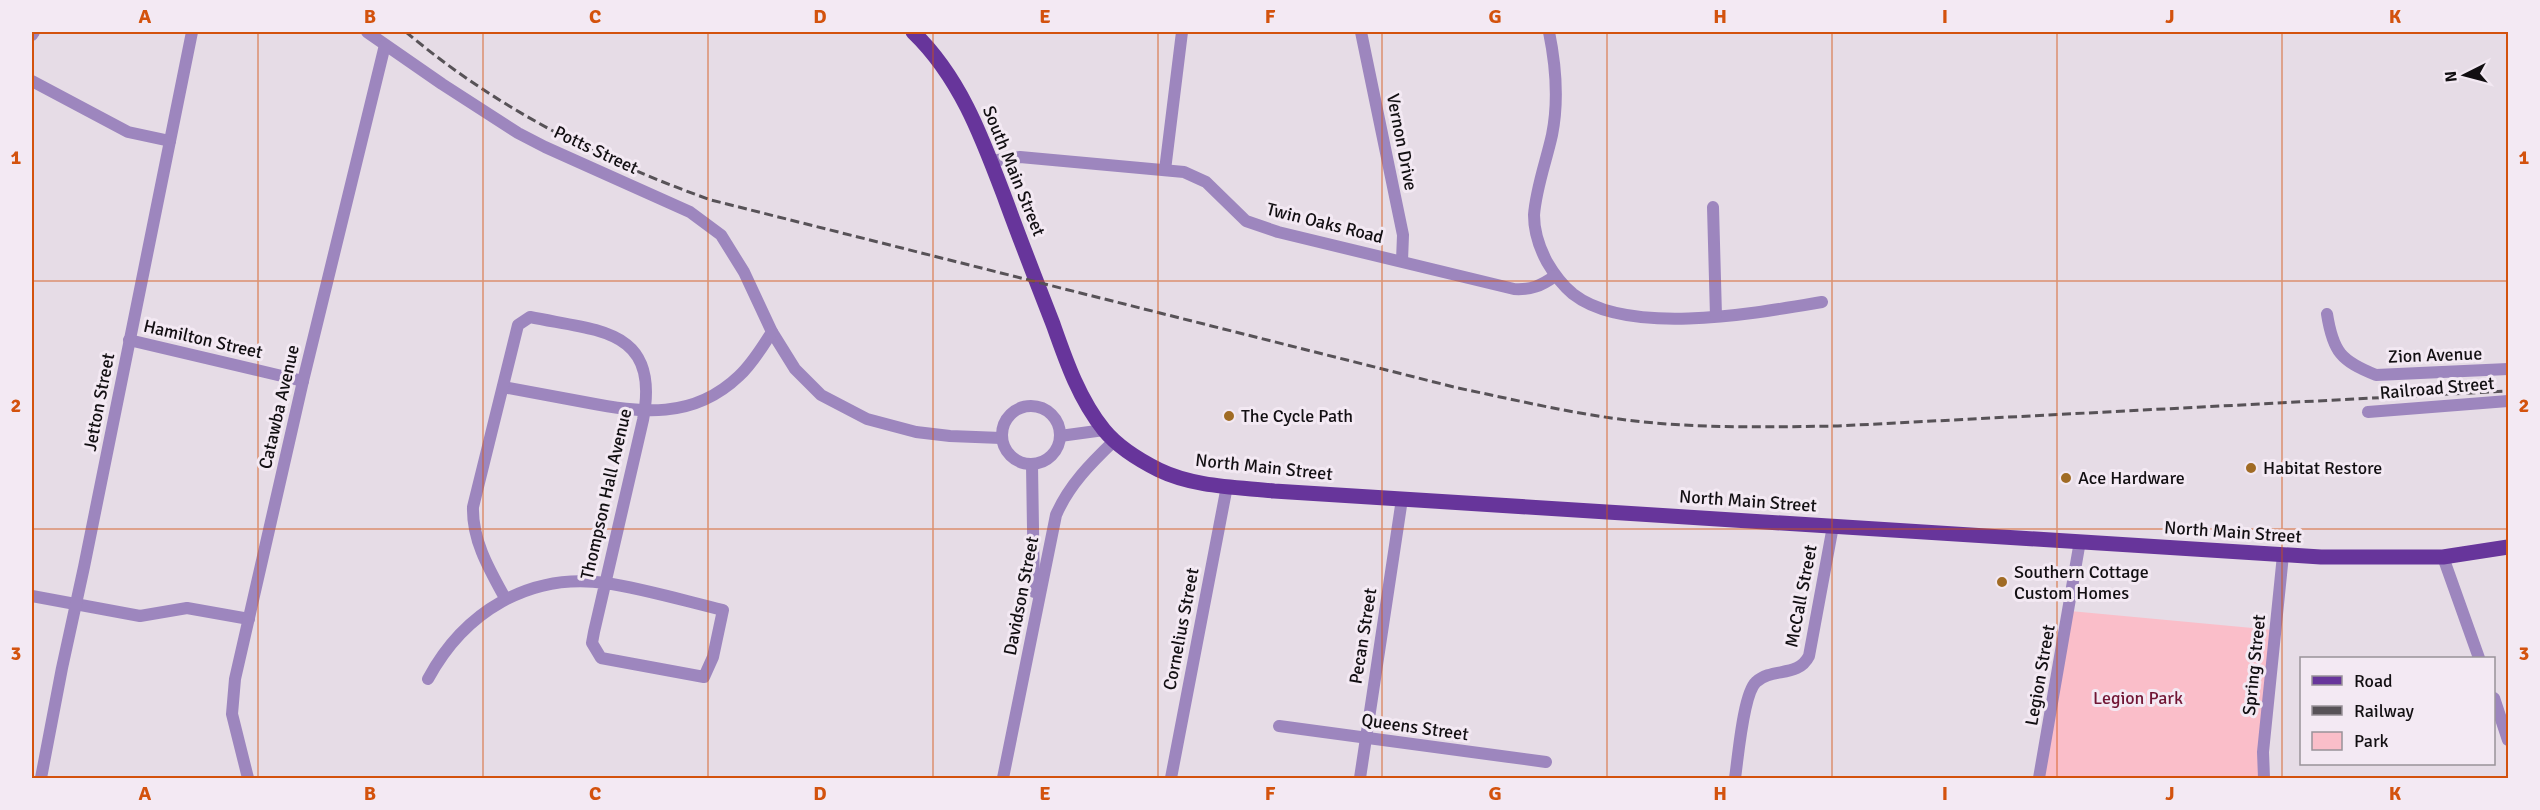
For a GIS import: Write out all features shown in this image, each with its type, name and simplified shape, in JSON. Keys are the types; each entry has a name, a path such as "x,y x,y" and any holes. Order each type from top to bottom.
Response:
{"main road":[{"name":"South Main Street","path":"913,32 942,65 958,90 991,161 1058,337"},
{"name":"North Main Street","path":"1058,337 1084,400 1109,435 1141,460 1172,476 1227,486 2283,555 2358,558 2443,557 2508,547"}],"street":[{"name":"Jetton Street","path":"38,774 76,605 192,32"},
{"name":"Potts Street","path":"367,32 518,133 690,212 721,235 744,272 772,332 795,369 821,395 867,419 916,432 1001,438"},
{"path":"1165,170 1182,32"},
{"name":"Vernon Drive","path":"1361,32 1403,235 1402,261"},
{"path":"1549,32 1555,69 1556,114 1537,196 1535,232 1541,250 1555,276 1573,294 1598,307 1618,313 1661,318 1760,313 1822,303"},
{"name":"Catawba Avenue","path":"248,778 236,738 232,707 235,679 303,381 386,45"},
{"path":"32,81 128,132 170,141"},
{"name":"Twin Oaks Road","path":"991,161 1020,157 1184,172 1206,182 1240,217 1253,224 1514,289 1528,290 1555,276"},
{"path":"1713,207 1716,316"},
{"name":"Zion Avenue","path":"2327,314 2335,348 2341,356 2356,367 2376,375 2508,369"},
{"name":"Thompson Hall Avenue","path":"505,598 479,546 473,516 477,488 518,325 530,317 613,334 635,350 643,365 645,411 605,583 592,643 601,658 704,677 713,657 723,610 605,583"},
{"path":"503,387 645,411 683,407 718,392 751,364 772,332"},
{"name":"Hamilton Street","path":"129,340 303,381"},
{"name":"Railroad Street","path":"2368,412 2508,401"},
{"path":"1030,406 1041,408 1052,415 1058,424 1060,436 1058,445 1048,459 1032,465 1020,463 1011,457 1004,448 1001,438 1003,426 1009,416 1018,409 1030,406"},
{"path":"1060,436 1109,435"},
{"name":"Davidson Street","path":"1004,778 1056,515 1063,499 1109,435"},
{"path":"1032,465 1035,617"},
{"name":"Cornelius Street","path":"1171,778 1227,486"},
{"name":"Pecan Street","path":"1360,778 1402,498"},
{"name":"McCall Street","path":"1735,778 1750,689 1761,678 1798,669 1809,656 1833,526"},
{"name":"Legion Street","path":"2039,778 2080,542"},
{"name":"Spring Street","path":"2264,778 2263,752 2283,555"},
{"path":"2443,557 2479,657"},
{"path":"428,679 443,653 462,630 484,611 505,598 557,582 605,583"},
{"path":"32,596 140,616 195,608 249,619"},
{"path":"2495,704 2508,740"},
{"name":"Queens Street","path":"1279,726 1546,762"}],"green space":[{"name":"Legion Park","path":"2070,611 2274,630 2263,778 2039,778"}],"railway":[{"path":"406,32 476,85 551,130 630,168 711,200 1458,388 1579,413 1646,422 1701,426 1838,426 2508,391"}],"place":[{"name":"The Cycle Path","path":"1229,416"},
{"name":"Habitat Restore","path":"2251,468"},
{"name":"Ace Hardware","path":"2066,478"},
{"name":"Southern Cottage Custom Homes","path":"2002,582"}]}
